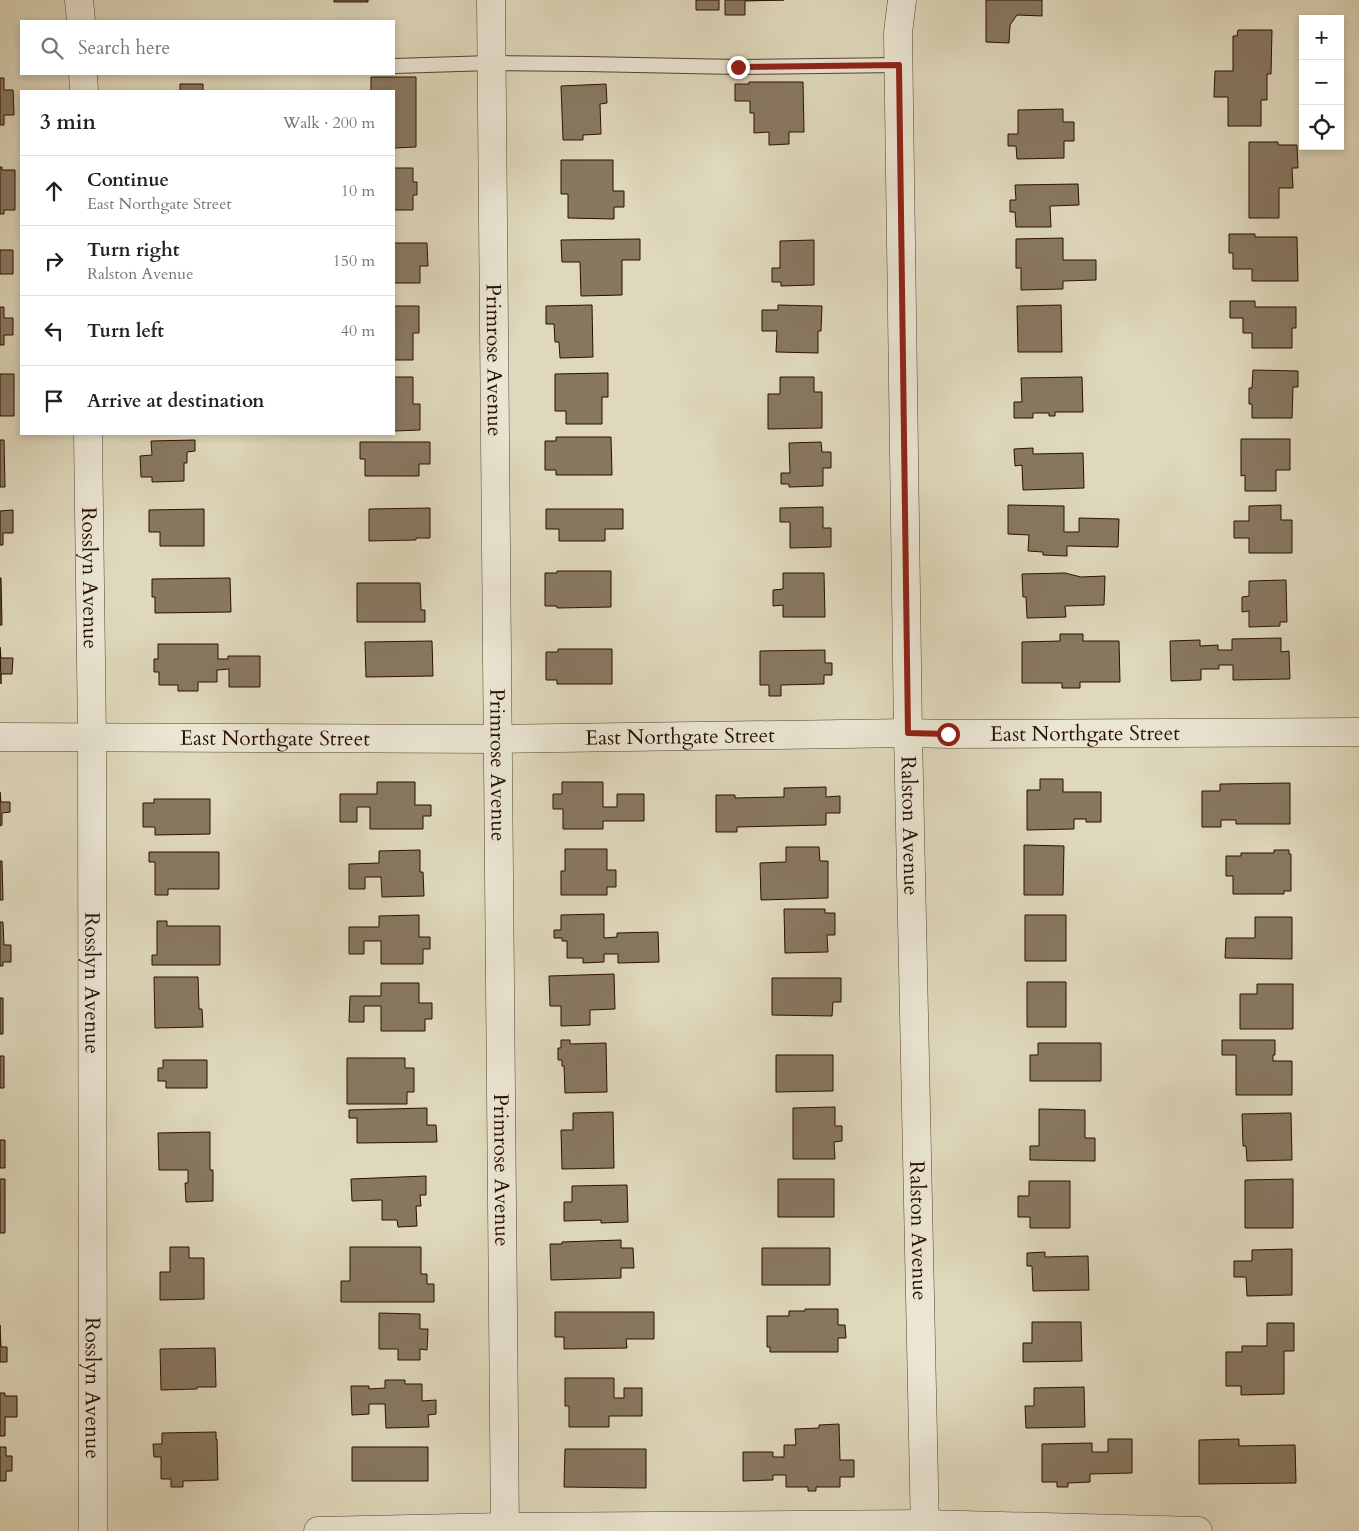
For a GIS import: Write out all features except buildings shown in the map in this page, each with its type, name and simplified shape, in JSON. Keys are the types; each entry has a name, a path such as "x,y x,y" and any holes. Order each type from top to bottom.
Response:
{"street":[{"path":"79,0 81,20"},
{"name":"Primrose Avenue","path":"491,0 505,1529"},
{"name":"Ralston Avenue","path":"902,0 898,33 908,733 925,1527"},
{"path":"83,75 84,90"},
{"name":"Rosslyn Avenue","path":"88,435 92,737 93,1531"},
{"name":"East Northgate Street","path":"0,737 498,739 908,733 1359,732"},
{"path":"318,1531 925,1527 1198,1531"}],"lane":[{"path":"395,66 492,64 738,67 899,65"}],"route":[{"path":"738,67 899,65 908,733 948,734"}]}
